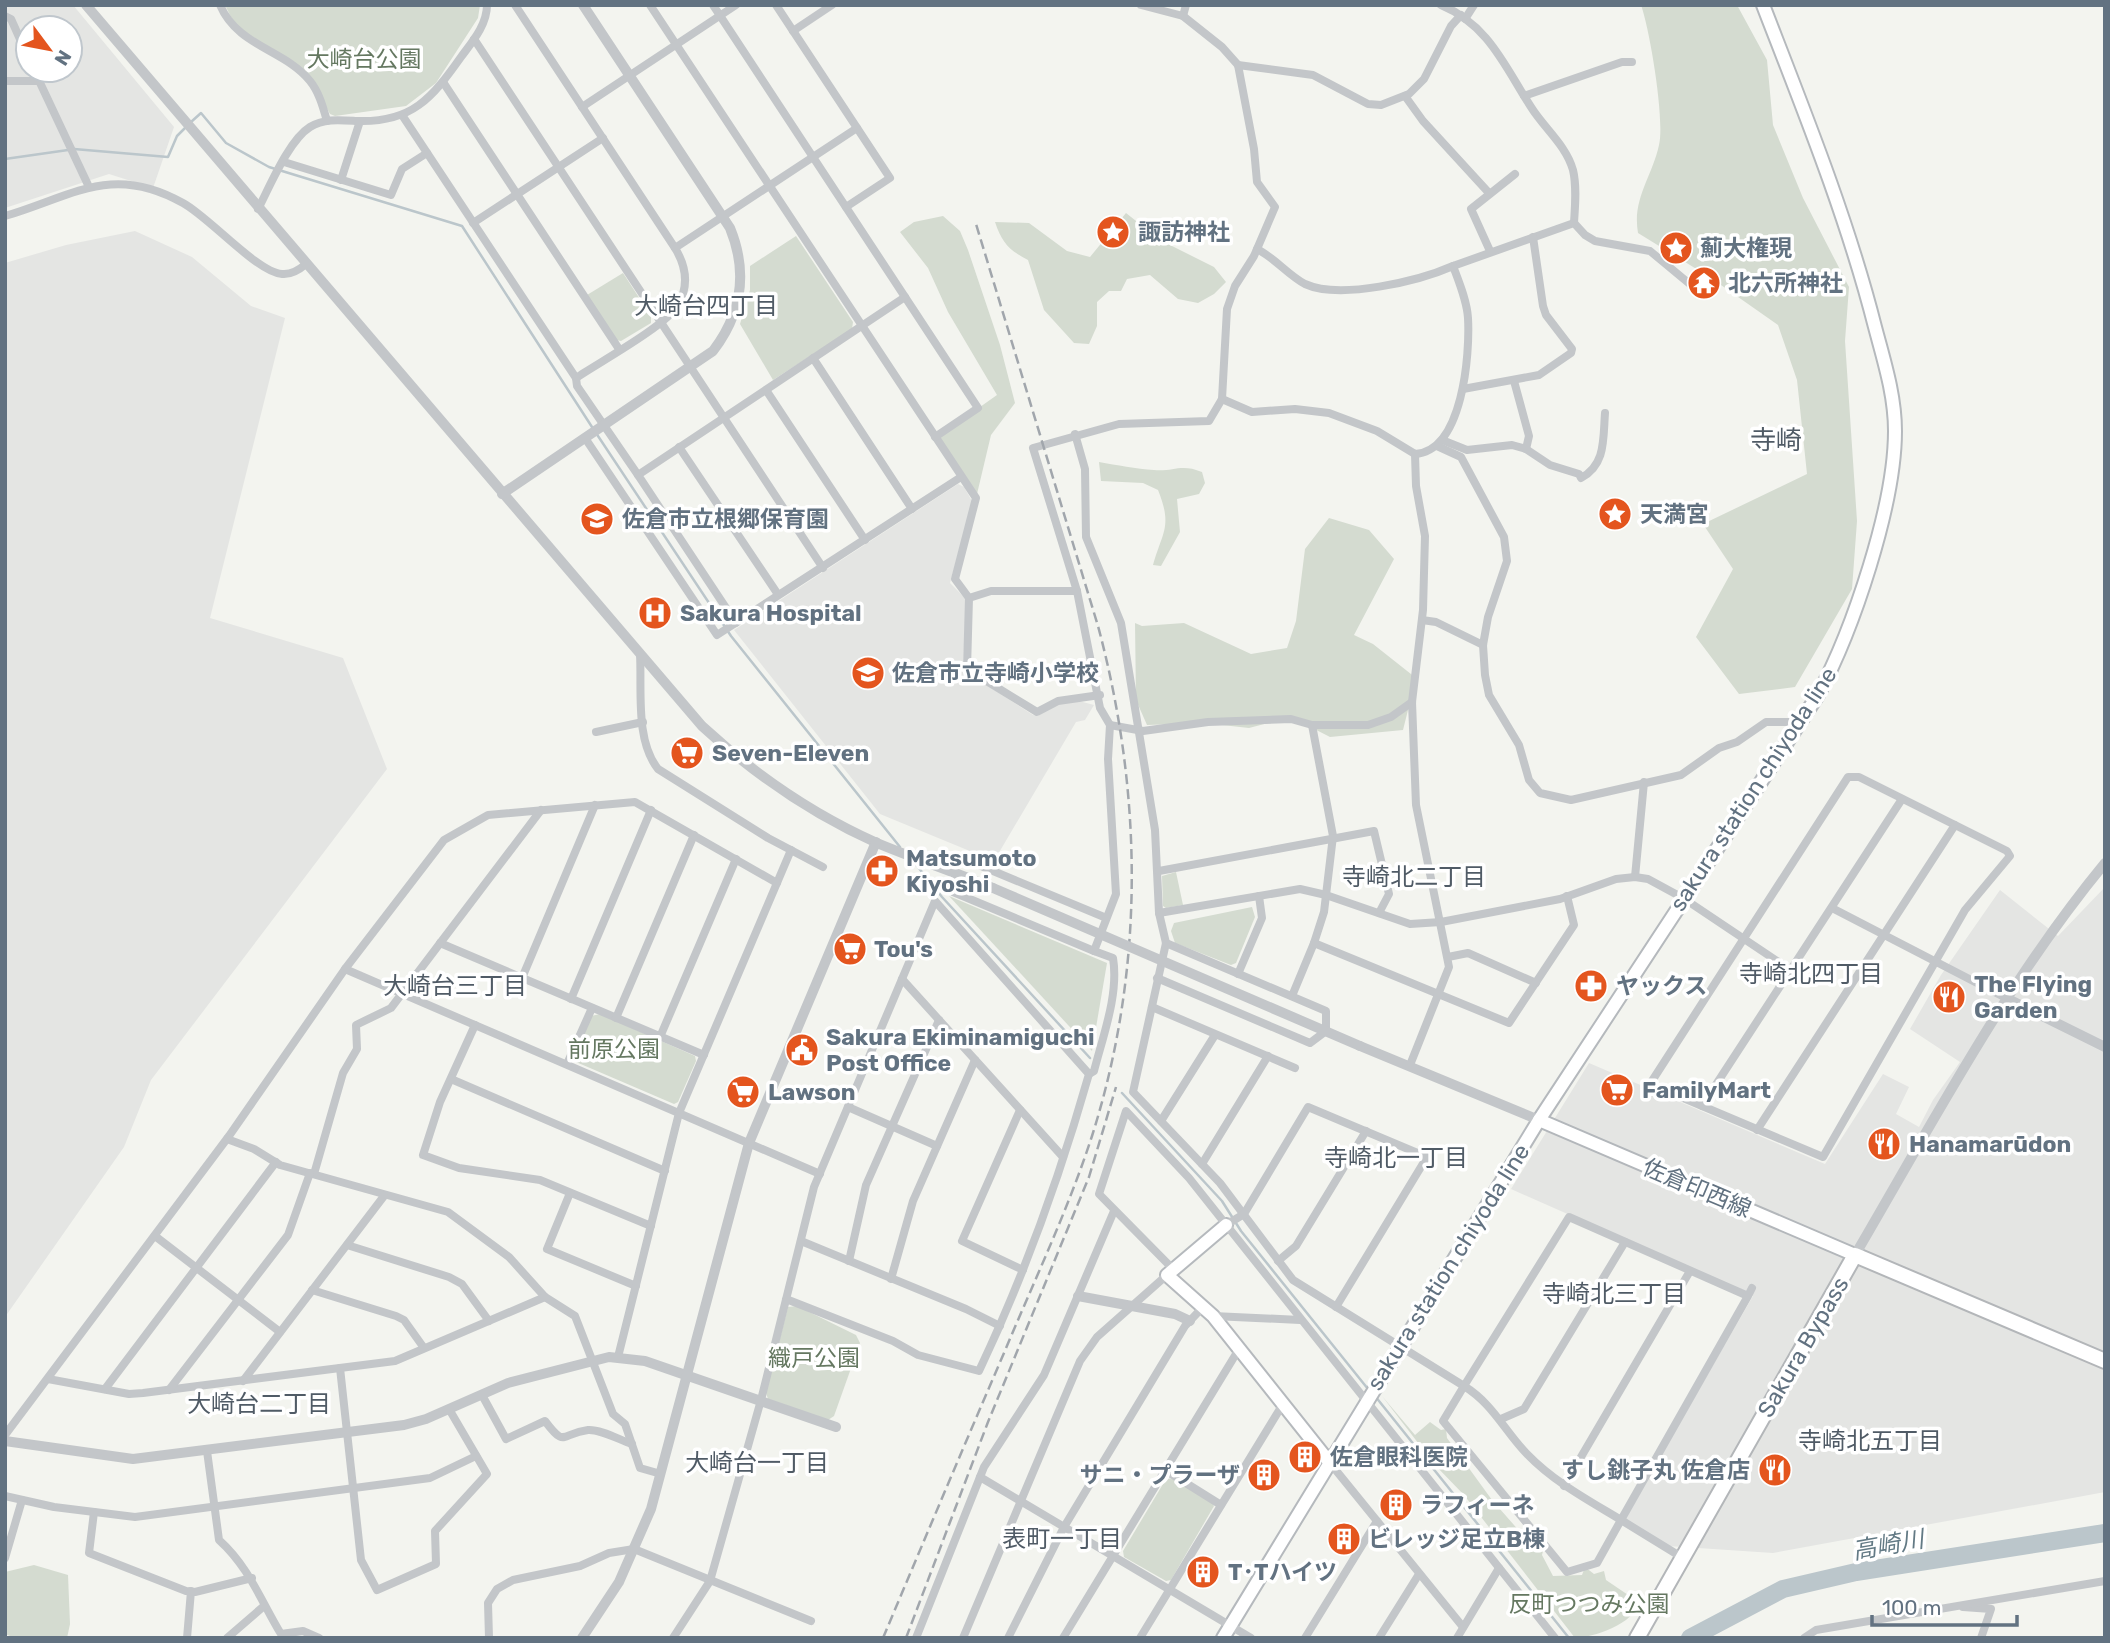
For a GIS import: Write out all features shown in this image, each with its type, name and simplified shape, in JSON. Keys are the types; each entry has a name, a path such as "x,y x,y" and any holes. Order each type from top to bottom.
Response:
{"highway":[{"name":"Sakura Bypass","path":"1637,1638 1855,1255 2105,1361"}],"main road":[{"name":"sakura station chiyoda line","path":"1223,1638 1399,1345 1539,1120 1800,722 1833,667 1870,560 1885,509 1895,432 1890,383 1867,295 1818,146 1763,5"},
{"name":"佐倉印西線","path":"1539,1120 1855,1255"},
{"path":"1226,1225 1170,1272 1239,1349 1329,1463"}],"street":[{"path":"86,5 702,726 756,773 876,842 993,888 1539,1120"},
{"path":"219,5 230,24 241,34 310,80 327,121"},
{"path":"258,208 284,162 308,128 327,121 360,121 402,115 423,104 443,82 474,39 484,22 487,5"},
{"path":"515,5 676,248 685,272 685,286 677,307 661,322 576,378"},
{"path":"502,494 713,351 727,333 740,298 739,256 723,217 583,5"},
{"path":"650,5 976,498 955,579 969,598 967,669 1037,712 1058,701 1100,695"},
{"path":"713,5 978,408 934,437"},
{"path":"582,107 736,5"},
{"path":"776,5 890,177 846,207"},
{"path":"793,31 832,5"},
{"path":"1094,951 1104,917 1116,894 1108,759 1110,725 1100,708 1100,695 1077,591 1033,448 1119,424 1209,421 1222,399 1227,309 1235,286 1257,249 1275,207 1257,182 1254,149 1238,65 1222,47 1183,16 1141,5"},
{"path":"1183,16 1186,5"},
{"path":"1441,5 1463,17 1497,49 1524,96 1560,145 1572,169 1574,223 1585,236 1595,241 1650,251 1697,290"},
{"path":"1238,65 1313,75 1368,104 1381,105 1405,96 1424,79 1451,26 1474,5"},
{"path":"474,39 823,568"},
{"path":"1524,96 1622,62 1632,62"},
{"path":"443,82 619,349"},
{"path":"40,84 89,187"},
{"path":"1405,96 1423,121 1459,156 1489,193"},
{"path":"402,115 576,378 577,386 736,623"},
{"path":"341,180 360,121"},
{"path":"676,248 857,128"},
{"path":"474,223 603,138"},
{"path":"284,162 391,195 402,169 427,153"},
{"path":"1490,251 1471,209 1515,174"},
{"path":"5,216 89,187 114,183 129,184 181,202 273,272 296,272 306,264"},
{"path":"1257,249 1278,261 1302,282 1314,287 1371,289 1438,273 1490,251 1574,223"},
{"path":"1463,389 1539,375 1567,357 1572,349 1543,306 1533,237"},
{"path":"1415,454 1440,443 1459,408 1463,389 1468,318 1453,266"},
{"path":"638,475 905,297"},
{"path":"813,358 912,509"},
{"path":"1514,381 1529,436 1526,450"},
{"path":"766,390 865,540"},
{"path":"1222,399 1252,412 1295,408 1329,412 1377,430 1415,454"},
{"path":"1440,443 1467,450 1512,446 1526,450 1550,465 1579,474 1581,478 1591,473 1602,458 1605,413"},
{"path":"1076,434 1085,469 1086,537 1121,623 1159,871 1159,913 1166,943 1133,1092 1202,1164 1244,1214 1293,1280 1483,1398 1526,1454 1564,1486 1683,1558"},
{"path":"585,438 717,635 961,477"},
{"path":"1440,443 1461,457 1506,545 1504,572 1491,606 1483,645 1489,695 1519,745 1529,780 1535,789 1563,801 1681,775 1719,748 1737,741 1766,722 1800,722"},
{"path":"678,447 778,593"},
{"path":"1410,1065 1449,967 1416,805 1412,702 1422,620 1425,536 1418,497 1415,454"},
{"path":"969,598 991,591 1077,591"},
{"path":"1422,620 1436,622 1483,645"},
{"path":"640,654 643,722 648,756 658,769 823,867"},
{"path":"1110,725 1138,730 1208,722 1291,719 1312,725 1368,725 1391,717 1412,702"},
{"path":"596,732 643,722"},
{"path":"1292,996 1324,912 1332,836 1312,725"},
{"path":"1848,777 1859,777 1902,799 2007,851 2010,856 1965,910 1823,1157 1648,1083 1848,777"},
{"path":"1635,877 1644,782"},
{"path":"1702,1106 1902,799"},
{"path":"777,883 635,802 488,815 444,840 345,969 227,1139 5,1438 133,1459 207,1451 415,1422 508,1383 591,1361 618,1357 645,1361 836,1427"},
{"path":"522,978 595,805"},
{"path":"169,1390 288,1235 312,1173 343,1073 357,1049 356,1025 391,1008 541,810"},
{"path":"571,999 651,810"},
{"path":"1758,1130 1955,825"},
{"path":"1159,871 1332,836 1374,831 1388,894 1380,913"},
{"path":"616,1018 694,835"},
{"path":"582,1638 619,1582 634,1549 661,1474 749,1143 876,842"},
{"path":"618,1357 679,1113 791,850"},
{"path":"940,866 957,856 1104,917"},
{"path":"660,1037 736,859"},
{"path":"1855,1255 2006,999 2059,921 2105,863"},
{"path":"786,1299 893,1341 918,1355 979,1371 1023,1270 1089,1074 1094,1072 1109,1012 1113,958 953,892 956,873"},
{"path":"1159,913 1300,890 1326,895 1410,924 1441,922 1567,896 1615,879 1635,877 1648,879 1683,898 1792,971"},
{"path":"1238,974 1262,918 1259,896"},
{"path":"1314,943 1509,1023 1574,925 1567,896"},
{"path":"673,1638 710,1581 820,1174 935,901 1089,1074"},
{"path":"1832,908 2006,999 2105,1047"},
{"path":"440,943 704,1055"},
{"path":"1166,943 1326,1011 1326,1031"},
{"path":"1448,957 1468,953 1536,983"},
{"path":"345,969 820,1174"},
{"path":"1157,978 1310,1043 1326,1031"},
{"path":"902,979 1063,1157"},
{"path":"1152,1007 1295,1068"},
{"path":"567,1064 592,1008"},
{"path":"849,1261 866,1185 939,1020"},
{"path":"475,1024 423,1155 459,1168 540,1180 651,1226"},
{"path":"1161,1121 1215,1035"},
{"path":"1202,1164 1268,1056"},
{"path":"891,1279 913,1201 975,1060"},
{"path":"451,1079 665,1171"},
{"path":"848,1107 937,1146"},
{"path":"1226,1225 1244,1214 1308,1107 1427,1157 1336,1307"},
{"path":"1020,1110 962,1241 1023,1270"},
{"path":"963,1638 1080,1361 1097,1337 1170,1272 1099,1194 1126,1111 1188,1178 1555,1638"},
{"path":"1278,1261 1296,1246 1366,1131"},
{"path":"227,1139 254,1149 276,1162 384,1196 448,1212 509,1257 545,1297 575,1316 613,1414 625,1424 640,1468 661,1474"},
{"path":"105,1390 276,1162"},
{"path":"570,1193 547,1249 636,1286"},
{"path":"243,1381 384,1196"},
{"path":"916,1638 980,1477 1044,1375 1114,1211"},
{"path":"1569,1217 1690,1271 1750,1292 1597,1563 1567,1572 1443,1421 1569,1217"},
{"path":"155,1236 280,1332"},
{"path":"802,1241 966,1309 1000,1326"},
{"path":"1501,1419 1524,1409 1625,1242"},
{"path":"347,1245 449,1277 462,1284 489,1321"},
{"path":"1564,1486 1690,1271"},
{"path":"312,1290 404,1320 424,1348"},
{"path":"1078,1296 1175,1314 1190,1321"},
{"path":"48,1379 129,1394 395,1361 545,1297"},
{"path":"1008,1638 1064,1527 1190,1321 1208,1312 1300,1320"},
{"path":"1063,1638 1239,1349"},
{"path":"340,1368 361,1560 377,1590 436,1564 435,1531 487,1474 449,1409"},
{"path":"482,1395 506,1439 545,1421 562,1439 589,1429 632,1444"},
{"path":"1140,1638 1283,1404"},
{"path":"207,1451 219,1540 252,1578 264,1606 281,1634 303,1631 319,1638"},
{"path":"5,1496 135,1517 430,1478 476,1456"},
{"path":"1329,1463 1463,1627"},
{"path":"1165,1470 1222,1505"},
{"path":"980,1477 1251,1638"},
{"path":"5,1558 22,1500"},
{"path":"94,1512 89,1553 191,1591 252,1578"},
{"path":"1305,1638 1377,1521"},
{"path":"489,1638 488,1603 498,1590 513,1580 580,1566 609,1553 634,1549 811,1621"},
{"path":"1457,1638 1499,1568"},
{"path":"1379,1638 1419,1574"},
{"path":"1804,1638 1816,1630 2105,1581"},
{"path":"187,1638 191,1591"},
{"path":"1957,1605 1991,1609 1981,1638"},
{"path":"227,1638 264,1606"}],"shaded area":[{"path":"5,5 73,5 80,14 14,14 14,84 84,84 84,18 174,127 153,188 109,174 5,208"},
{"path":"135,231 192,257 251,306 285,318 210,618 343,658 387,769 151,1080 124,1147 5,1317 5,263 66,245"},
{"name":"佐倉市立寺崎小学校","path":"958,484 964,487 972,501 950,583 966,599 963,670 1033,715 1038,716 1054,705 1079,701 1094,705 1085,720 1076,722 994,861 880,814 734,630"},
{"path":"2105,887 2105,1492 1773,1553 1668,1546 1624,1519 1753,1296 1511,1189 1589,1063 1825,1164 1883,1074 1909,1087 1896,1114 1919,1127 1933,1100 1960,1062 1910,1029 1941,975 2000,890 2058,936"}],"green space":[{"name":"大崎台公園","path":"225,5 480,5 478,18 436,83 406,106 335,116 330,114 309,75 235,25"},
{"path":"1641,5 1737,5 1767,60 1773,125 1803,198 1849,287 1845,341 1857,521 1852,589 1795,687 1739,694 1696,637 1733,569 1703,524 1807,474 1797,380 1778,325 1711,278 1638,233 1640,199 1656,157 1660,133 1656,75"},
{"path":"1126,213 1160,240 1214,267 1226,282 1214,294 1198,303 1178,299 1150,275 1127,279 1121,291 1109,291 1097,302 1097,326 1089,344 1074,343 1044,310 1028,260 1007,245 995,222 1029,223 1067,251 1090,257"},
{"path":"943,216 960,231 968,250 1000,345 1015,403 991,435 977,494 939,436 997,395 948,312 928,268 900,232 914,222"},
{"path":"796,236 853,322 852,329 773,380 740,324 750,290 750,266"},
{"path":"623,273 651,316 651,323 621,341 616,340 587,295"},
{"path":"1099,462 1161,470 1188,468 1202,472 1205,483 1199,494 1177,499 1180,532 1161,566 1153,565 1165,521 1158,490 1143,483 1101,481"},
{"path":"1329,518 1369,530 1394,559 1354,635 1373,644 1416,678 1403,730 1330,737 1291,717 1249,728 1204,723 1147,725 1136,700 1135,623 1142,626 1184,623 1251,654 1287,648 1296,621 1305,549"},
{"path":"1176,872 1183,905 1166,908 1163,906 1162,876"},
{"path":"949,896 1107,963 1092,1051"},
{"path":"1252,907 1255,917 1236,963 1231,965 1175,943 1171,931 1174,923"},
{"name":"前原公園","path":"600,1014 695,1056 696,1061 678,1102 674,1104 576,1062 574,1058 591,1016"},
{"name":"織戸公園","path":"797,1306 856,1335 860,1343 834,1416 828,1420 768,1399 766,1393 788,1307"},
{"name":"反町つつみ公園","path":"1382,1396 1415,1435 1430,1422 1441,1430 1446,1429 1447,1438 1492,1500 1536,1550 1543,1551 1542,1555 1553,1576 1582,1575 1585,1567 1594,1574 1604,1571 1606,1580 1637,1601 1631,1616 1603,1632 1575,1638 1464,1495 1435,1465"},
{"path":"1174,1478 1211,1501 1214,1506 1171,1580 1166,1581 1124,1557 1123,1551 1166,1479"},
{"path":"34,1565 68,1575 70,1624 67,1638 15,1638 5,1634 5,1572"}],"waterway":[{"path":"191,122 201,113 226,143 269,167 462,226 592,427"},
{"path":"74,149 168,157 177,136 186,127"},
{"path":"5,159 68,150"},
{"path":"596,433 731,636 900,847"},
{"path":"914,862 942,897 1090,1058"},
{"path":"1122,1093 1222,1201 1241,1231 1368,1389"},
{"path":"1375,1396 1569,1638"},
{"name":"高崎川","path":"1690,1638 1783,1589 1856,1572 2105,1533"}],"railway":[{"path":"883,1638 1083,1164 1109,1073 1122,1009 1129,946 1132,881 1130,817 1124,753 1113,689 1098,626 976,224"},
{"path":"906,1638 988,1422 1089,1177 1116,1087"}],"place":[{"name":"諏訪神社","path":"1113,232"},
{"name":"薊大権現","path":"1676,248"},
{"name":"北六所神社","path":"1704,283"},
{"name":"天満宮","path":"1615,514"},
{"name":"佐倉市立根郷保育園","path":"597,519"},
{"name":"Sakura Hospital","path":"655,613"},
{"name":"佐倉市立寺崎小学校","path":"868,673"},
{"name":"Seven-Eleven","path":"687,753"},
{"name":"Matsumoto Kiyoshi","path":"882,871"},
{"name":"Tou's","path":"850,949"},
{"name":"ヤックス","path":"1591,986"},
{"name":"The Flying Garden","path":"1949,997"},
{"name":"Sakura Ekiminamiguchi Post Office","path":"802,1050"},
{"name":"FamilyMart","path":"1617,1090"},
{"name":"Lawson","path":"743,1092"},
{"name":"Hanamarūdon","path":"1884,1144"},
{"name":"佐倉眼科医院","path":"1305,1457"},
{"name":"すし銚子丸 佐倉店","path":"1775,1470"},
{"name":"サニ・プラーザ","path":"1264,1475"},
{"name":"ラフィーネ","path":"1396,1505"},
{"name":"ビレッジ足立B棟","path":"1344,1539"},
{"name":"T･Tハイツ","path":"1203,1572"}],"district":[{"name":"大崎台四丁目","path":"706,306"},
{"name":"寺崎","path":"1776,440"},
{"name":"寺崎北二丁目","path":"1414,877"},
{"name":"寺崎北四丁目","path":"1811,974"},
{"name":"大崎台三丁目","path":"455,986"},
{"name":"寺崎北一丁目","path":"1396,1158"},
{"name":"寺崎北三丁目","path":"1614,1294"},
{"name":"大崎台二丁目","path":"259,1404"},
{"name":"寺崎北五丁目","path":"1870,1441"},
{"name":"大崎台一丁目","path":"757,1463"},
{"name":"表町一丁目","path":"1062,1539"}]}
